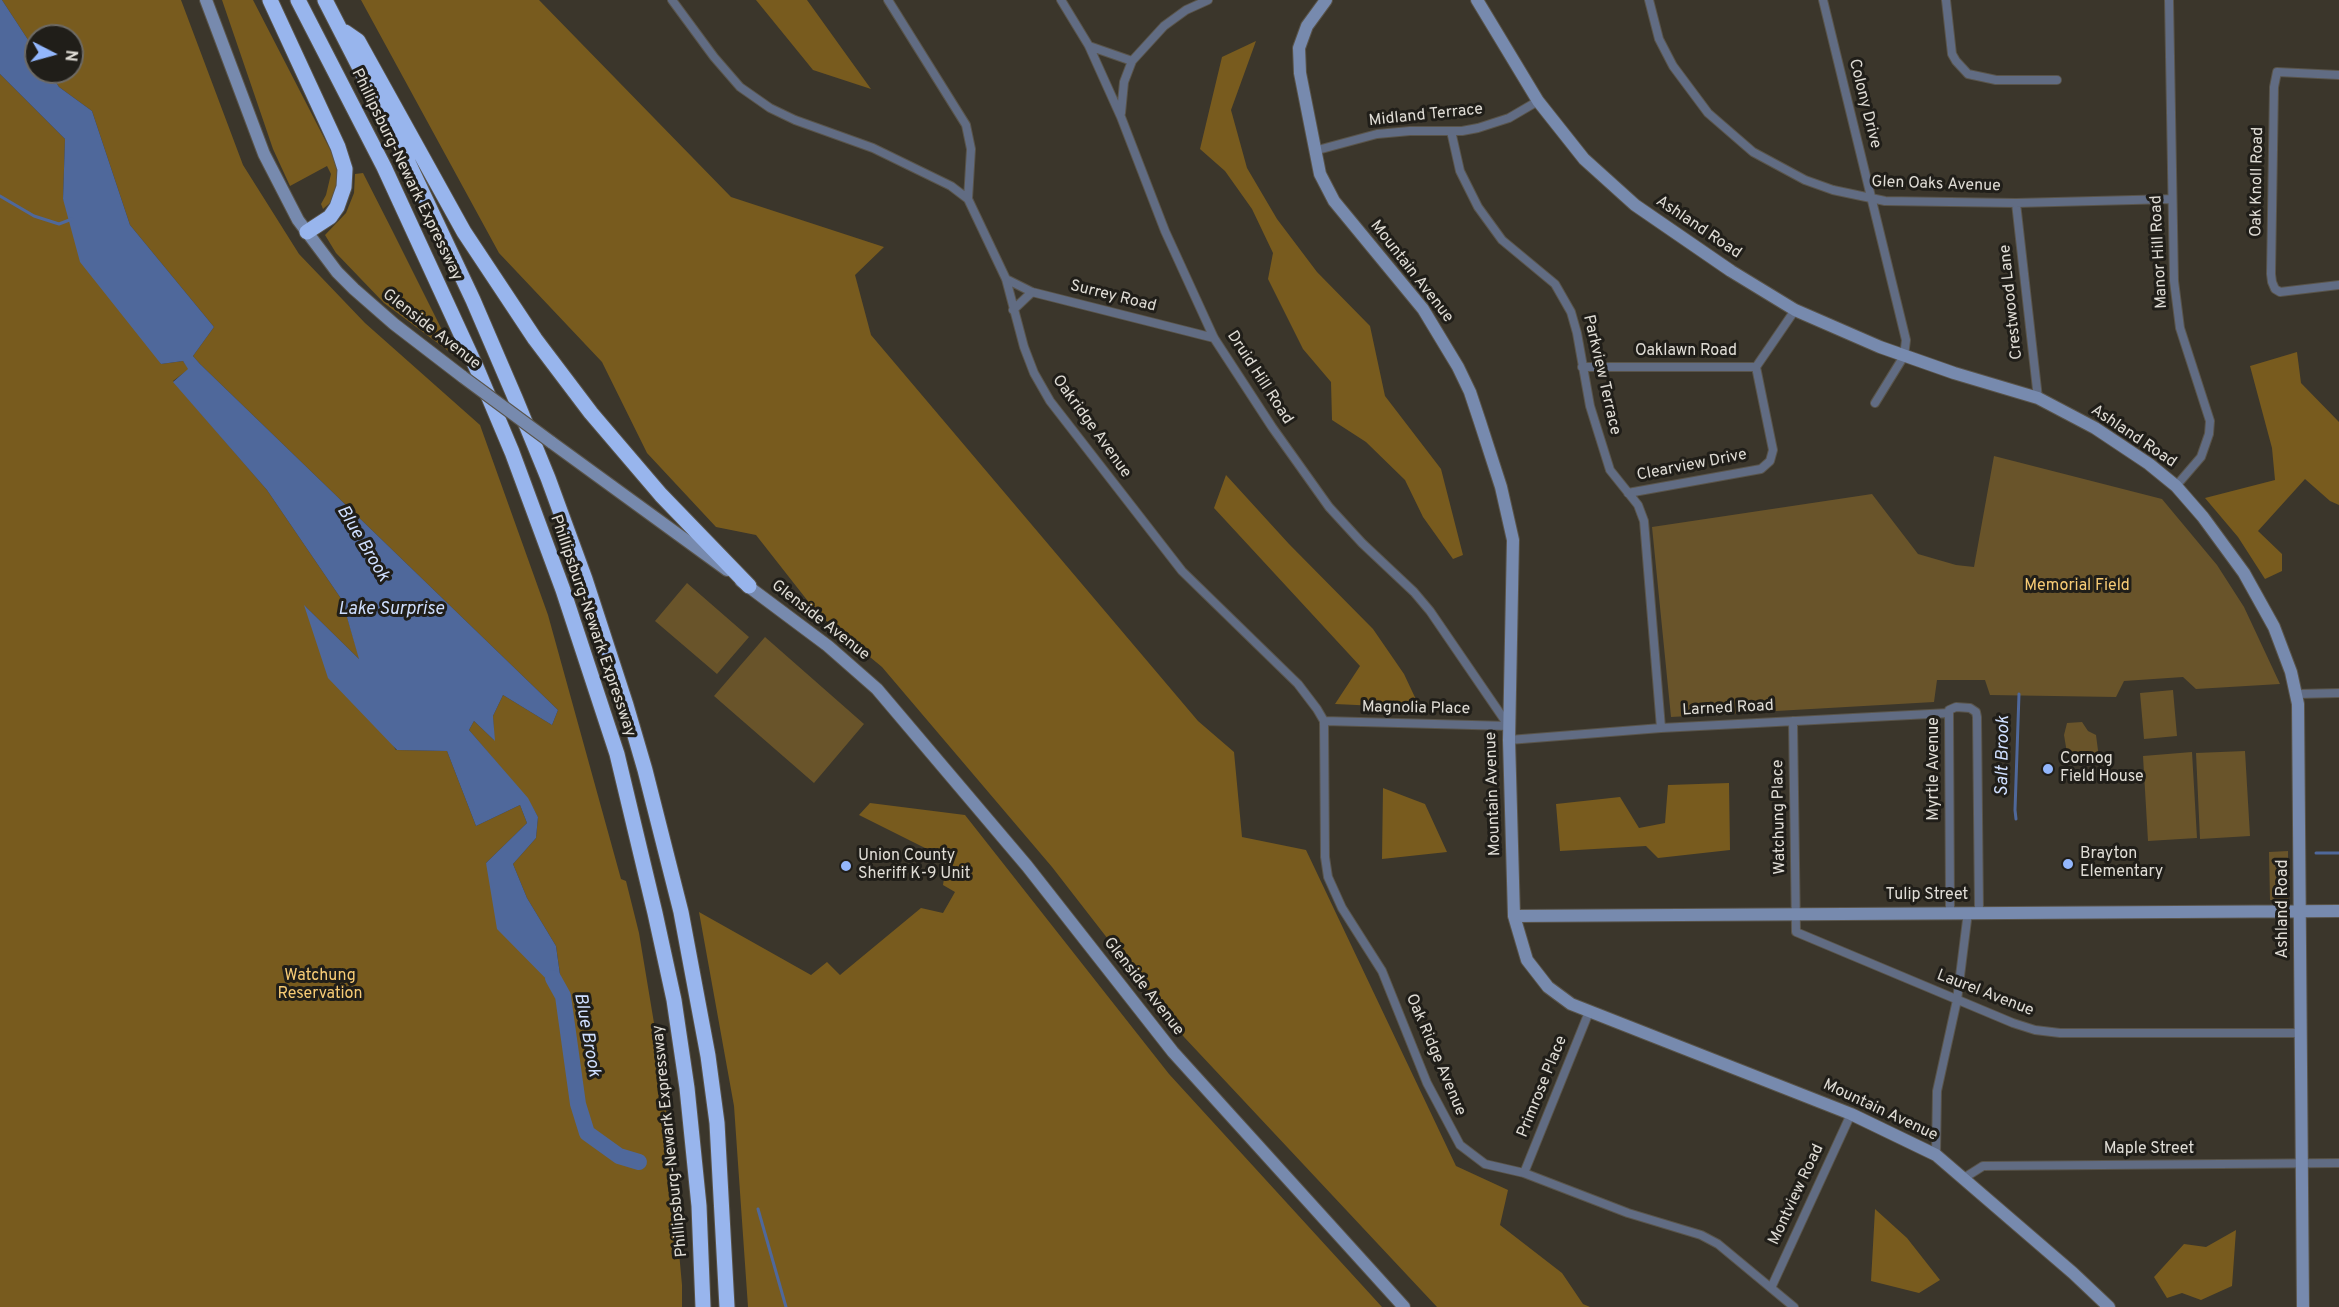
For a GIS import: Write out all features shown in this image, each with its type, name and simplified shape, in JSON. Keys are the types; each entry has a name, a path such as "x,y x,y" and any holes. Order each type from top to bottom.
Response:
{"highway":[{"path":"270,0 338,147 345,169 344,187 339,203 330,216 307,232"},
{"name":"Phillipsburg-Newark Expressway","path":"298,0 389,177 455,318 512,452 563,590 616,754 674,1000 687,1088 699,1206 703,1307"},
{"name":"Phillipsburg-Newark Expressway","path":"325,0 451,252 516,400 548,478 585,579 629,716 681,912 708,1056 717,1123 727,1307"},
{"path":"340,28 358,41 464,232 535,339 591,413 654,487 749,586"}],"main road":[{"name":"Glenside Avenue","path":"206,0 264,154 284,196 337,272 372,305 551,442 828,646 877,689 1027,866 1167,1045 1404,1307"},
{"name":"Mountain Avenue","path":"1326,0 1307,26 1299,48 1300,73 1320,174 1328,193 1423,309 1470,392 1501,487 1513,540 1509,740 1514,916 1521,947 1534,972 1562,998 1589,1012 1731,1065 1851,1114 1936,1155 2109,1307"},
{"name":"Ashland Road","path":"1477,0 1538,101 1584,159 1635,205 1731,271 1795,310 1844,333 1904,356 2038,398 2117,442 2150,464 2176,486 2229,550 2258,594 2284,650 2296,694 2299,720 2303,1307"},
{"name":"Tulip Street","path":"1514,916 2339,911"}],"street":[{"path":"672,0 714,57 740,87 770,108 795,120 873,148 951,186 968,199"},
{"path":"888,0 966,125 971,149 968,199"},
{"name":"Druid Hill Road","path":"1061,0 1089,46 1121,117 1165,231 1214,338 1272,427 1329,507 1430,611 1509,726"},
{"path":"1121,117 1120,103 1124,82 1132,61 1164,26 1186,10 1208,0"},
{"name":"Glen Oaks Avenue","path":"1649,0 1659,39 1673,66 1702,105 1730,133 1778,167 1805,180 1833,190 1872,199 2016,203 2172,198"},
{"name":"Colony Drive","path":"1823,0 1906,340 1904,356"},
{"path":"1946,0 1952,54 1956,62 1968,74 1996,80 2057,80"},
{"name":"Manor Hill Road","path":"2169,0 2174,281 2180,327 2210,421 2209,434 2201,457 2176,486"},
{"path":"1089,46 1132,61"},
{"name":"Oak Knoll Road","path":"2339,75 2277,72 2274,87 2271,274 2275,289 2286,293 2339,285"},
{"name":"Midland Terrace","path":"1314,150 1377,134 1451,131 1494,124 1524,111 1538,101"},
{"name":"Parkview Terrace","path":"1451,131 1464,180 1489,224 1522,258 1548,276 1567,302 1575,322 1590,406 1610,470 1638,505 1644,521 1661,728"},
{"name":"Oakridge Avenue","path":"968,199 1006,279 1034,374 1050,401 1182,571 1298,684 1324,721"},
{"name":"Crestwood Lane","path":"2016,203 2038,398"},
{"name":"Surrey Road","path":"1006,279 1032,292 1214,338"},
{"path":"1013,309 1032,292"},
{"name":"Oaklawn Road","path":"1582,367 1756,367 1795,310"},
{"path":"1875,403 1904,356"},
{"name":"Clearview Drive","path":"1629,493 1761,469 1770,461 1773,450 1756,367"},
{"path":"2296,694 2339,693"},
{"name":"Myrtle Avenue","path":"1936,1155 1936,1091 1957,1000 1973,912 1977,717 1976,712 1970,708 1952,708 1948,713 1950,912"},
{"name":"Larned Road","path":"1509,740 1661,728 1948,713"},
{"name":"Magnolia Place","path":"1324,721 1509,726"},
{"name":"Oak Ridge Avenue","path":"1324,721 1325,857 1328,877 1334,894 1382,971 1427,1083 1460,1145 1485,1164 1524,1173 1628,1213 1701,1235 1718,1244 1794,1307"},
{"name":"Watchung Place","path":"1793,721 1795,913"},
{"name":"Laurel Avenue","path":"1795,913 1796,932 2013,1023 2035,1030 2060,1033 2301,1033"},
{"name":"Primrose Place","path":"1524,1173 1589,1012"},
{"name":"Montview Road","path":"1771,1288 1851,1114"},
{"name":"Maple Street","path":"1964,1178 1983,1166 2339,1163"}],"green space":[{"name":"Watchung Reservation","path":"2,0 181,0 243,165 299,254 365,323 480,425 548,615 621,879 626,881 639,933 663,1077 682,1285 682,1307 0,1307 0,74 65,139 63,199 161,364 183,361 189,369 173,381 267,490 342,600 360,660 305,606 396,750 447,751 476,826 520,805 527,823 486,863 563,995 556,946 527,898 513,864 536,838 538,817 527,798 469,730 474,721 494,740 493,716 503,695 552,725 558,710 193,356 214,327 130,225 92,111 57,84 84,84 84,24 24,24 24,34"},
{"path":"222,0 253,0 336,161 339,174 337,189 331,202 323,209 321,204 326,195 331,174 327,166 290,186 273,149"},
{"path":"361,0 539,0 731,197 884,247 855,275 871,335 1198,721 1234,752 1242,837 1306,850 1456,1166 1508,1190 1500,1225 1562,1273 1583,1304 1590,1307 1437,1307 1184,1037 1052,867 882,667 818,614 756,535 716,527 647,453 602,362 499,253"},
{"path":"756,0 807,0 871,89 813,70"},
{"path":"1256,41 1231,110 1247,168 1277,219 1317,272 1370,326 1385,396 1441,469 1463,555 1453,559 1423,517 1405,480 1366,442 1332,420 1331,382 1303,349 1268,279 1273,253 1252,209 1225,171 1200,149 1222,57"},
{"path":"363,173 455,356 384,303 336,253 325,235 346,213 354,193 355,174"},
{"path":"2297,352 2301,383 2339,422 2339,505 2330,501 2305,479 2258,531 2282,554 2282,571 2265,579 2238,537 2205,498 2275,480 2272,448 2250,366"},
{"name":"Memorial Field","path":"1994,456 2162,499 2217,565 2244,607 2280,684 2196,689 2183,677 2124,681 2116,697 1990,695 1985,680 1937,680 1934,702 1671,717 1652,527 1872,494 1918,554 1956,565 1974,567"},
{"path":"1226,475 1289,544 1373,629 1404,674 1420,708 1335,704 1360,666 1214,508"},
{"path":"687,583 749,637 717,674 655,621"},
{"path":"765,637 864,724 814,783 714,696"},
{"path":"2173,690 2177,736 2144,739 2140,693"},
{"path":"2082,722 2088,731 2096,735 2099,758 2085,760 2084,755 2067,753 2064,735 2067,723"},
{"path":"2245,751 2250,836 2200,839 2196,753"},
{"path":"2192,752 2197,838 2148,841 2143,756"},
{"path":"1729,783 1730,850 1658,858 1646,846 1560,851 1556,804 1620,797 1639,828 1665,823 1668,785"},
{"path":"1383,788 1425,804 1447,852 1382,859"},
{"path":"870,803 965,815 1169,1074 1382,1307 748,1307 734,1106 699,912 811,975 827,962 840,975 921,908 943,913 955,892 943,885 947,859 859,815"},
{"path":"2288,851 2288,900 2270,900 2269,852"},
{"path":"1875,1209 1907,1238 1940,1280 1919,1293 1871,1281"},
{"path":"2236,1230 2232,1286 2201,1300 2182,1293 2167,1298 2154,1277 2184,1244 2206,1247"}],"water":[{"name":"Lake Surprise","path":"0,0 2,0 24,34 24,84 57,84 92,111 130,225 214,327 193,356 558,710 552,725 503,695 493,716 495,741 474,721 469,730 528,798 538,817 536,838 513,864 527,898 556,946 563,996 497,929 486,863 527,823 520,805 476,826 447,751 397,750 328,678 304,605 359,659 342,600 267,490 173,382 188,369 183,361 161,364 80,262 63,199 65,139 0,74"}],"waterway":[{"path":"0,196 34,216 59,224 72,219"},
{"name":"Salt Brook","path":"2016,819 2019,694"},
{"name":"Salt Brook","path":"2316,853 2339,853"},
{"name":"Blue Brook","path":"553,978 563,996 578,1104 587,1133 619,1156 639,1162"},
{"name":"Blue Brook","path":"758,1209 786,1307"}],"place":[{"name":"Cornog Field House","path":"2048,769"},
{"name":"Brayton Elementary","path":"2068,864"},
{"name":"Union County Sheriff K-9 Unit","path":"846,866"}]}
